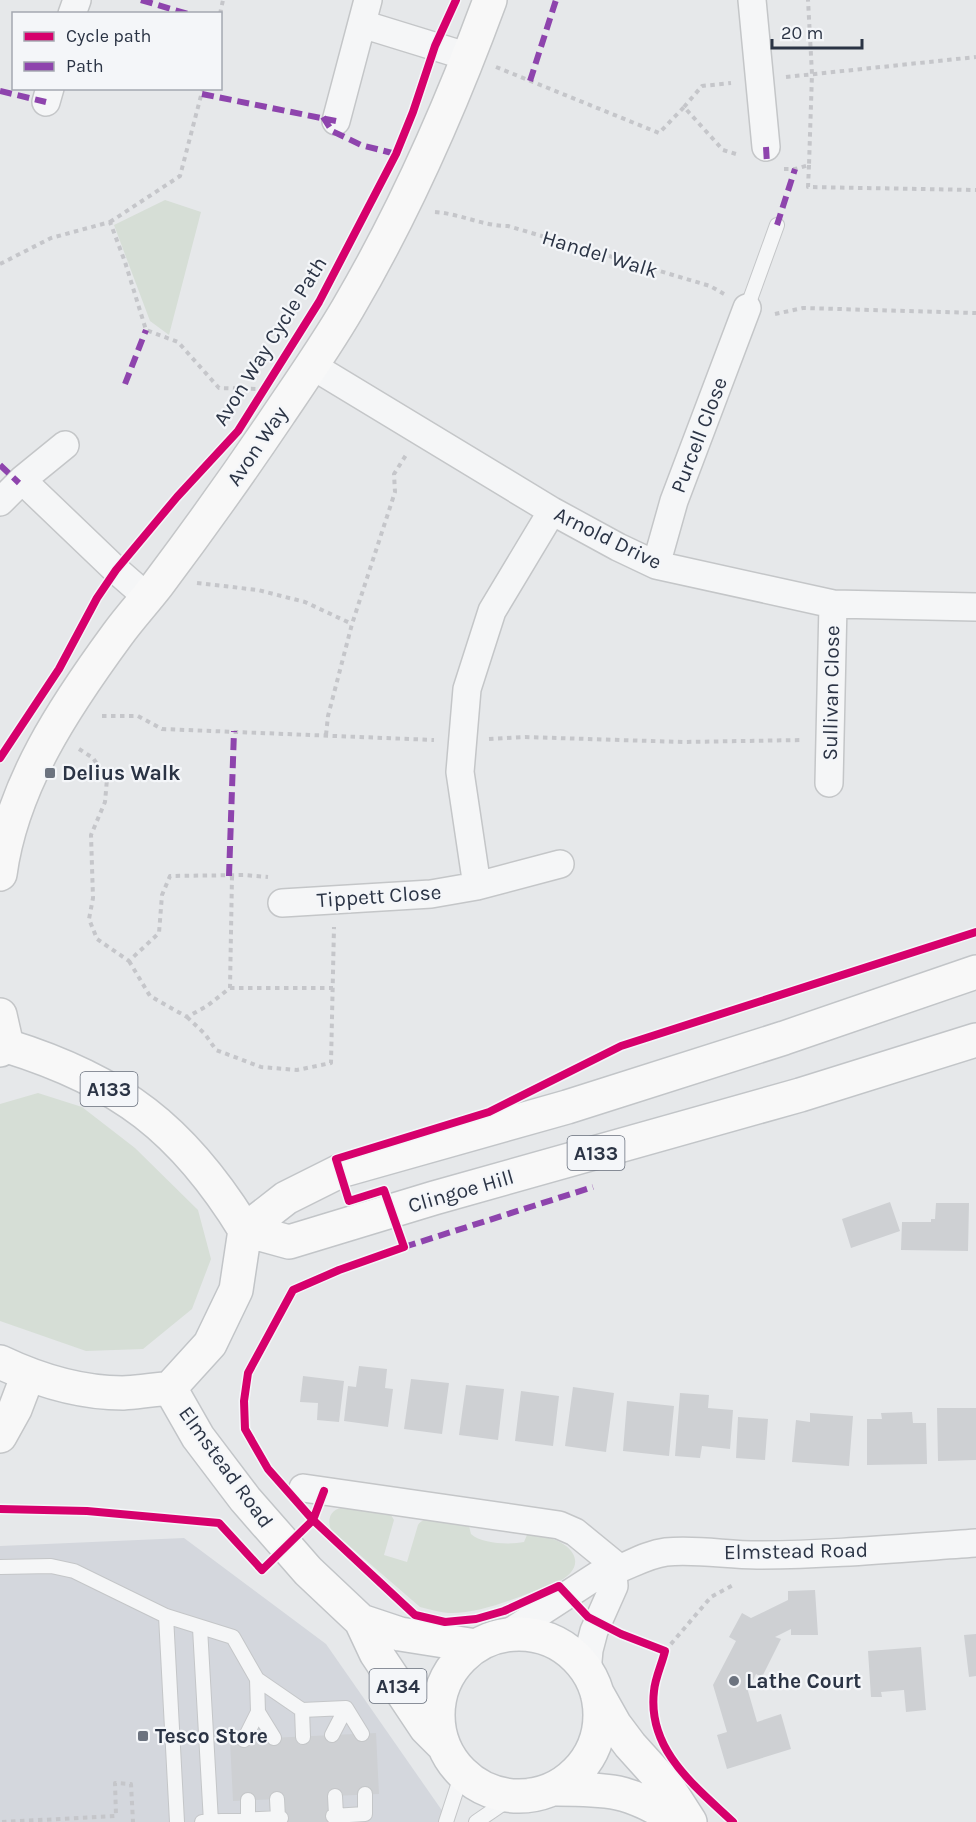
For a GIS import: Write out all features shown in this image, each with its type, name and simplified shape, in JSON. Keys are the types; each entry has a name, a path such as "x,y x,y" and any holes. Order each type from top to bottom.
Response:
{"main road":[{"name":"Avon Way","path":"0,874 9,829 26,785 52,730 117,634 209,516 348,309 402,208 469,57 490,0"},
{"name":"A133","path":"4,1048 50,1059 90,1077 128,1100 163,1127 201,1167 222,1192 245,1230 286,1198 340,1171 567,1107 784,1038 976,972"},
{"path":"0,1015 4,1048"},
{"name":"Clingoe Hill","path":"245,1230 289,1242 434,1198 800,1095 976,1040"},
{"path":"0,1436 15,1409 14,1369 74,1388 98,1391 122,1393 170,1388 210,1344 236,1290 245,1230"},
{"name":"Elmstead Road","path":"170,1388 198,1437 245,1499 308,1571 361,1621 375,1653 426,1728 444,1746"},
{"name":"Elmstead Road","path":"361,1621 400,1634 490,1641"},
{"name":"A134","path":"682,1822 641,1801 596,1790 557,1789 514,1796 495,1793 483,1788 462,1773 444,1746 438,1717 441,1693 448,1675 459,1661 490,1641 515,1634 537,1636 568,1650 592,1682 615,1725 667,1786 690,1822"},
{"path":"557,1789 584,1763 594,1745 600,1718 592,1682"}],"street":[{"path":"752,0 763,158"},
{"path":"336,121 365,12 469,57"},
{"name":"Purcell Close","path":"656,565 674,501 747,308"},
{"name":"Arnold Drive","path":"311,365 552,512 656,565 833,604 976,607"},
{"path":"0,502 22,480 65,445"},
{"path":"22,480 147,597"},
{"path":"477,886 460,772 467,689 492,611 552,512"},
{"name":"Sullivan Close","path":"829,783 833,604"},
{"name":"Tippett Close","path":"282,903 430,894 477,886 560,864"},
{"path":"303,1488 560,1525 575,1532 616,1571 614,1586 594,1631 589,1650 592,1682"},
{"name":"Elmstead Road","path":"490,1641 598,1575 616,1571 642,1558 664,1553 683,1551 756,1555 976,1543"}],"lane":[{"path":"747,308 777,225"},
{"path":"0,1567 51,1566 74,1571 166,1616 233,1637 257,1679 302,1710 346,1708"},
{"path":"166,1616 177,1822"},
{"path":"200,1628 211,1822"},
{"path":"244,1740 258,1712 257,1679"},
{"path":"346,1708 362,1734"},
{"path":"332,1735 346,1708"},
{"path":"302,1710 303,1737"},
{"path":"258,1712 274,1738"},
{"path":"447,1822 462,1773"},
{"path":"335,1796 335,1816 365,1814 365,1794"},
{"path":"476,1822 514,1796"},
{"path":"202,1822 279,1818 276,1798"},
{"path":"248,1800 248,1820"}],"path":[{"path":"808,0 812,74 808,187 976,190"},
{"path":"469,57 659,133 702,86 976,57"},
{"path":"0,264 51,238 110,222 180,176 202,90"},
{"path":"684,107 723,150 763,158 795,169 809,165"},
{"path":"110,222 146,330 178,342 219,388 264,389"},
{"path":"803,308 976,313"},
{"path":"326,735 328,716 352,624 395,492 394,474 422,432"},
{"path":"196,583 258,590 305,602 352,624"},
{"path":"52,730 93,758 107,779 105,802 91,835 93,898 88,919 97,939 129,961 150,996 187,1017 205,1034 216,1050 261,1067 297,1070 331,1063 335,900"},
{"path":"129,961 159,933 162,895 170,876 276,877 282,903"},
{"path":"230,988 232,876"},
{"path":"187,1017 207,1006 230,988 333,988"},
{"path":"330,1274 339,1270"},
{"path":"662,1661 665,1651 711,1597 741,1581"},
{"path":"654,1646 665,1651"},
{"path":"117,1822 115,1784 131,1784 133,1822"},
{"path":"2,1822 116,1816"}],"shaded area":[{"path":"165,200 201,212 169,335 150,321 114,225"},
{"path":"38,1093 82,1107 135,1148 198,1210 211,1259 192,1309 143,1349 86,1351 0,1321 0,1104"},
{"path":"341,1508 385,1512 391,1515 394,1520 384,1555 407,1562 418,1525 422,1521 433,1518 465,1524 469,1526 471,1534 489,1542 518,1543 524,1542 527,1535 541,1535 557,1541 572,1551 575,1565 565,1578 554,1584 489,1607 448,1613 420,1607 331,1530 330,1516"},
{"path":"184,1538 326,1644 450,1822 0,1822 0,1546"}],"building":[{"path":"890,1202 900,1231 851,1248 842,1219"},
{"path":"936,1203 969,1203 968,1251 901,1250 902,1222 931,1222 931,1219 935,1219"},
{"path":"359,1366 387,1369 385,1388 393,1389 388,1427 344,1421 348,1386 356,1387"},
{"path":"303,1376 344,1381 339,1422 317,1420 318,1403 300,1402"},
{"path":"411,1379 449,1383 442,1434 404,1429"},
{"path":"466,1385 504,1389 498,1440 459,1435"},
{"path":"573,1387 614,1393 606,1452 565,1446"},
{"path":"521,1391 559,1396 553,1446 515,1441"},
{"path":"680,1393 709,1395 708,1408 733,1410 730,1449 702,1446 700,1458 675,1456"},
{"path":"627,1401 674,1406 669,1456 623,1451"},
{"path":"937,1408 976,1408 976,1460 938,1461"},
{"path":"912,1412 913,1423 926,1423 927,1464 867,1465 867,1419 882,1419 881,1413"},
{"path":"810,1413 853,1416 849,1466 792,1462 796,1420 810,1422"},
{"path":"738,1417 768,1419 765,1460 736,1458"},
{"name":"Lathe Court","path":"815,1590 818,1635 791,1635 791,1629 775,1637 781,1639 762,1677 756,1674 748,1691 757,1722 781,1714 791,1749 727,1769 717,1735 727,1732 713,1685 736,1641 729,1637 742,1613 751,1618 788,1600 788,1591"},
{"path":"976,1634 976,1676 969,1677 964,1635"},
{"path":"921,1647 926,1710 906,1712 904,1690 881,1692 882,1697 871,1697 868,1651"},
{"path":"376,1733 379,1794 332,1796 334,1822 281,1822 279,1799 233,1801 230,1740"}],"marked path":[{"path":"141,0 181,12"},
{"path":"530,81 556,0"},
{"path":"0,91 46,102"},
{"path":"202,94 336,121"},
{"path":"323,117 332,131 361,145 396,154"},
{"path":"766,147 767,164"},
{"path":"777,225 795,169"},
{"path":"125,384 146,330"},
{"path":"0,465 19,483"},
{"path":"229,876 234,731"},
{"path":"404,1247 593,1187"}],"cycle path":[{"name":"Avon Way Cycle Path","path":"0,758 59,669 97,598 116,570 177,497 238,431 319,302 396,154 435,46 456,0"},
{"path":"733,1822 689,1780 666,1749 658,1731 654,1712 654,1691 665,1651 621,1634 588,1617 559,1586 504,1611 476,1619 445,1622 415,1615 313,1520 268,1469 245,1429 244,1401 248,1373 293,1290 339,1270 404,1247 384,1190 349,1201 336,1159 489,1112 621,1046 976,932"},
{"path":"0,1509 87,1511 219,1523 262,1570 313,1520 324,1491"}],"place":[{"name":"Delius Walk","path":"50,773"},
{"name":"Lathe Court","path":"734,1681"},
{"name":"Tesco Store","path":"143,1736"}]}
